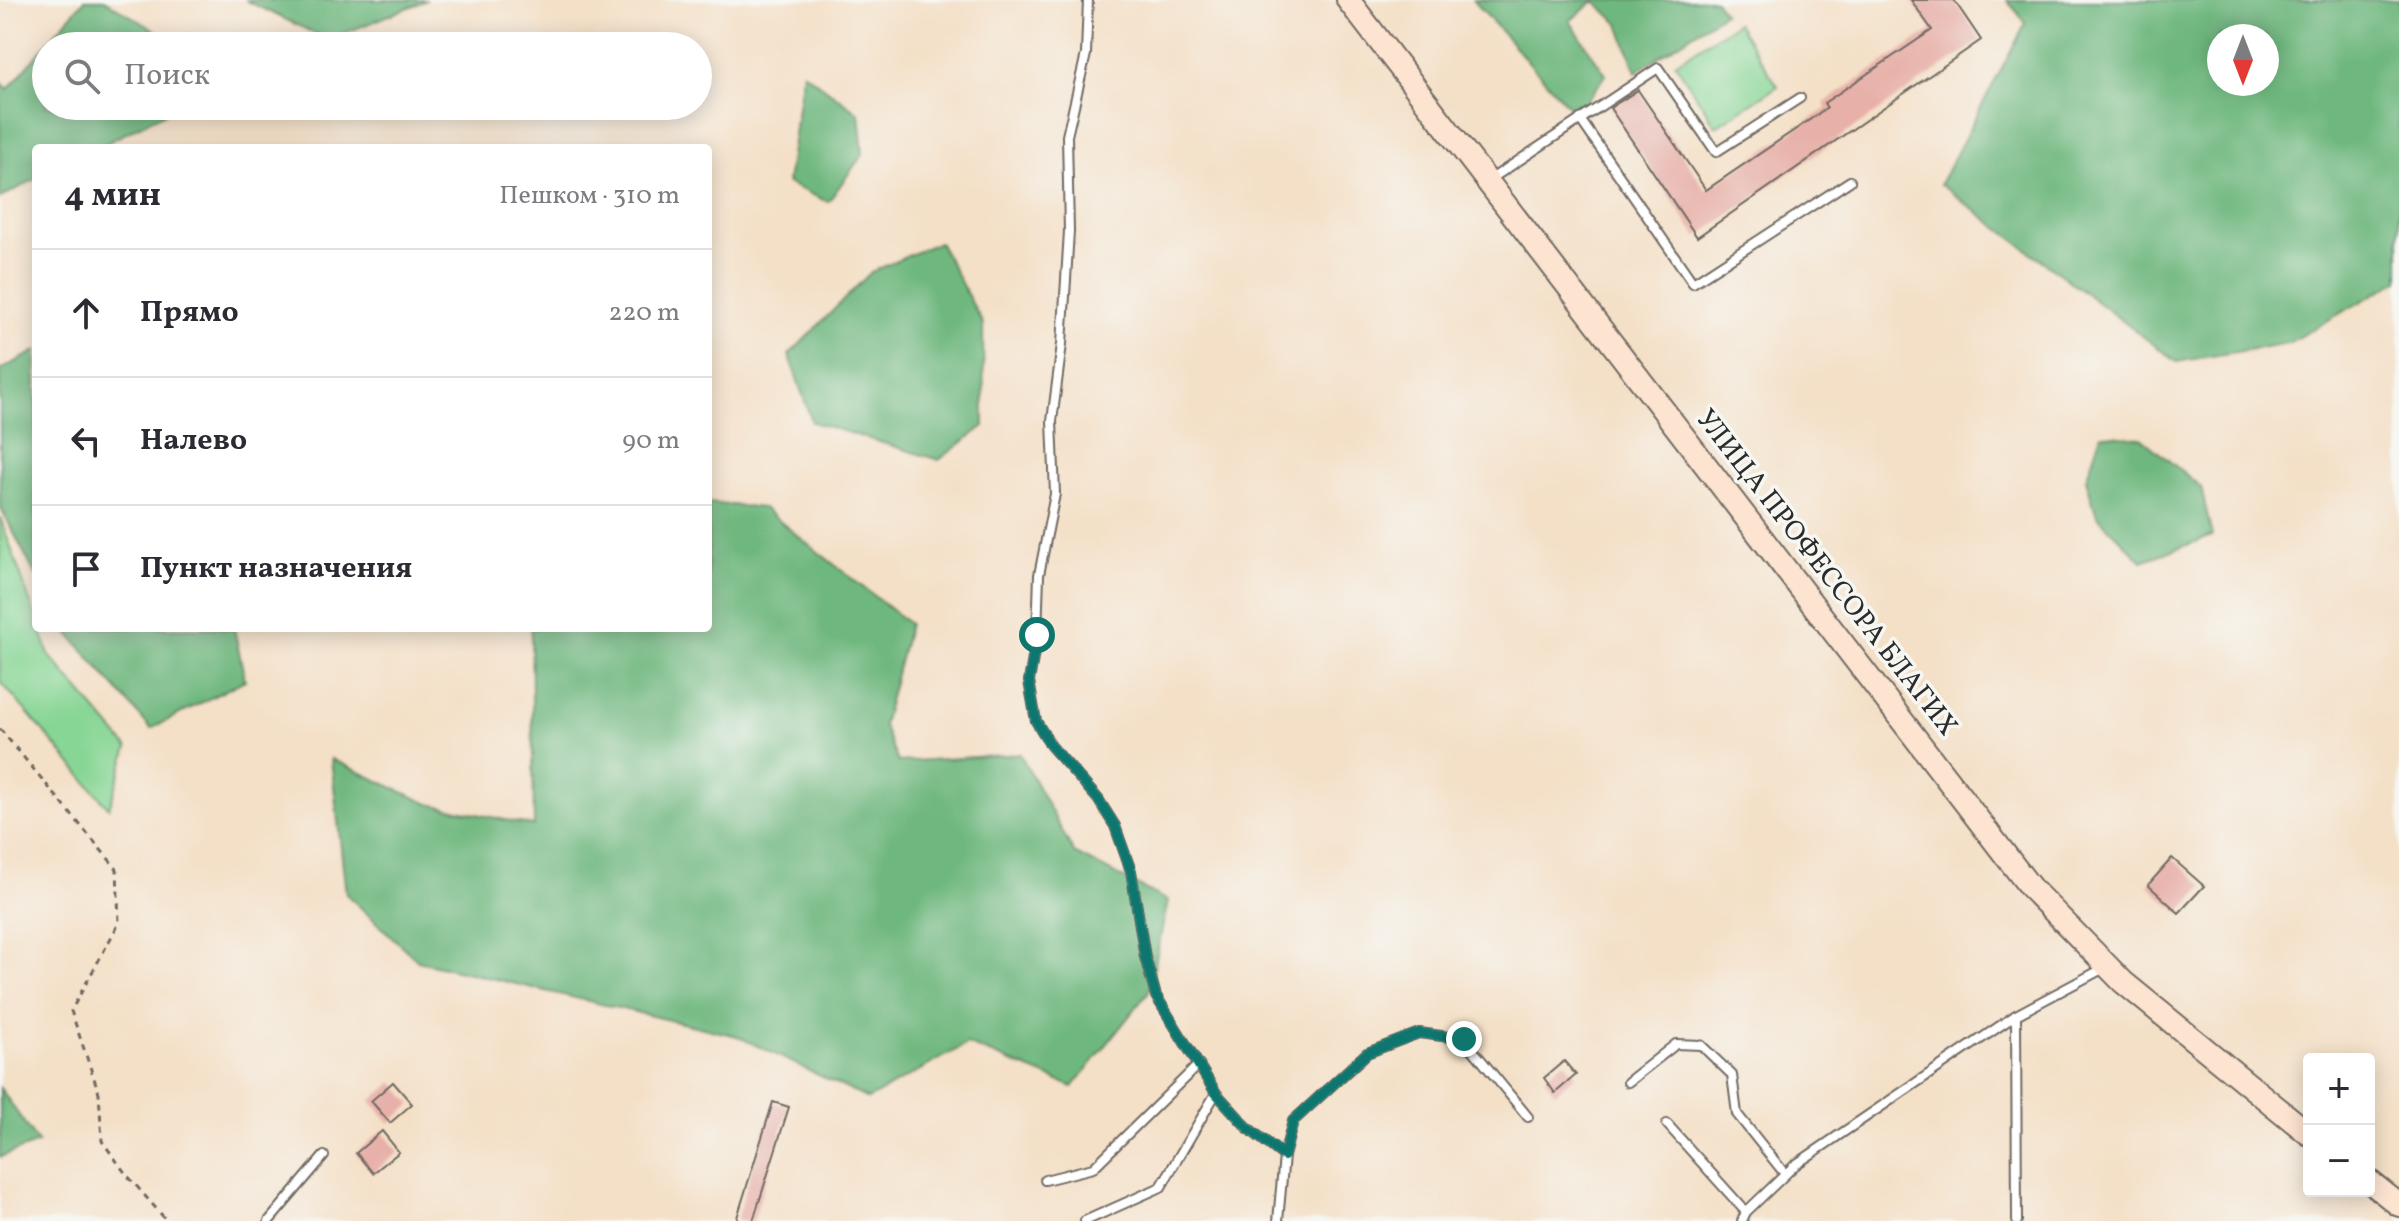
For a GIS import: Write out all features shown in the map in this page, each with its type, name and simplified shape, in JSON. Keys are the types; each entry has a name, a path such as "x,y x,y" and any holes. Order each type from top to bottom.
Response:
{"main road":[{"name":"УЛИЦА ПРОФЕССОРА БЛАГИХ","path":"1348,0 2030,887 2107,967 2303,1129"},
{"path":"2375,1186 2399,1205"}],"lane":[{"path":"1088,0 1086,54 1067,136 1069,231 1062,344 1052,421 1055,494 1039,575 1037,635 1029,681 1036,721 1051,746 1098,799 1115,826 1131,871 1145,957 1156,996 1216,1093 1248,1128 1284,1156"},
{"path":"1487,181 1658,68 1716,152 1800,98"},
{"path":"1580,119 1693,283 1850,181"},
{"path":"1742,1221 1746,1212 1795,1165 2016,1015 2107,967"},
{"path":"2016,1015 2017,1221"},
{"path":"1278,1221 1284,1156 1293,1121 1367,1053 1419,1033 1464,1039 1528,1117"},
{"path":"1628,1082 1676,1044 1701,1045 1732,1075 1737,1114 1785,1174"},
{"path":"1045,1180 1093,1168 1199,1064"},
{"path":"1085,1221 1161,1187 1216,1093"},
{"path":"1667,1124 1746,1212"},
{"path":"269,1221 324,1156"}],"path":[{"path":"0,729 117,869 119,923 71,1011 99,1093 102,1141 167,1221"}],"green space":[{"path":"84,0 104,0 158,32 57,32"},
{"path":"245,0 427,0 348,32 311,32"},
{"path":"1473,0 1715,0 1724,13 1636,72 1619,24 1594,1 1570,21 1606,75 1576,115"},
{"path":"2007,0 2399,0 2399,280 2288,343 2177,362 1940,184 2026,23"},
{"path":"1737,23 1778,86 1716,126 1675,63"},
{"path":"32,61 32,120 151,120 105,144 32,144 32,181 0,198 0,81 8,89"},
{"path":"803,72 859,113 863,154 828,202 787,183"},
{"path":"939,242 983,324 984,426 939,460 812,422 789,355 871,272"},
{"path":"32,353 32,568 0,506 0,370"},
{"path":"2101,434 2141,438 2201,487 2212,536 2142,561 2097,516 2086,479"},
{"path":"712,503 763,508 909,624 883,725 898,762 1020,754 1074,853 1168,901 1149,991 1073,1087 967,1044 868,1099 737,1036 418,961 346,894 331,759 429,804 534,826 531,632 712,632"},
{"path":"0,517 32,607 32,632 41,632 49,655 128,748 109,808 0,681"},
{"path":"67,632 235,632 245,680 151,729"},
{"path":"0,1088 38,1143 0,1157"}],"building":[{"path":"1911,0 1954,0 1981,40 1697,237 1610,108 1638,90 1706,190 1827,108 1824,103 1932,30"},
{"path":"2172,858 2204,886 2179,913 2148,885"},
{"path":"1564,1061 1576,1075 1555,1093 1544,1078"},
{"path":"393,1082 412,1104 390,1123 371,1101"},
{"path":"773,1102 789,1107 753,1221 736,1221"},
{"path":"382,1131 399,1152 373,1173 356,1153"}],"route":[{"path":"1037,635 1029,681 1036,721 1051,746 1098,799 1115,826 1131,871 1145,957 1156,996 1216,1093 1248,1128 1284,1156 1293,1121 1367,1053 1419,1033 1464,1039"}]}
